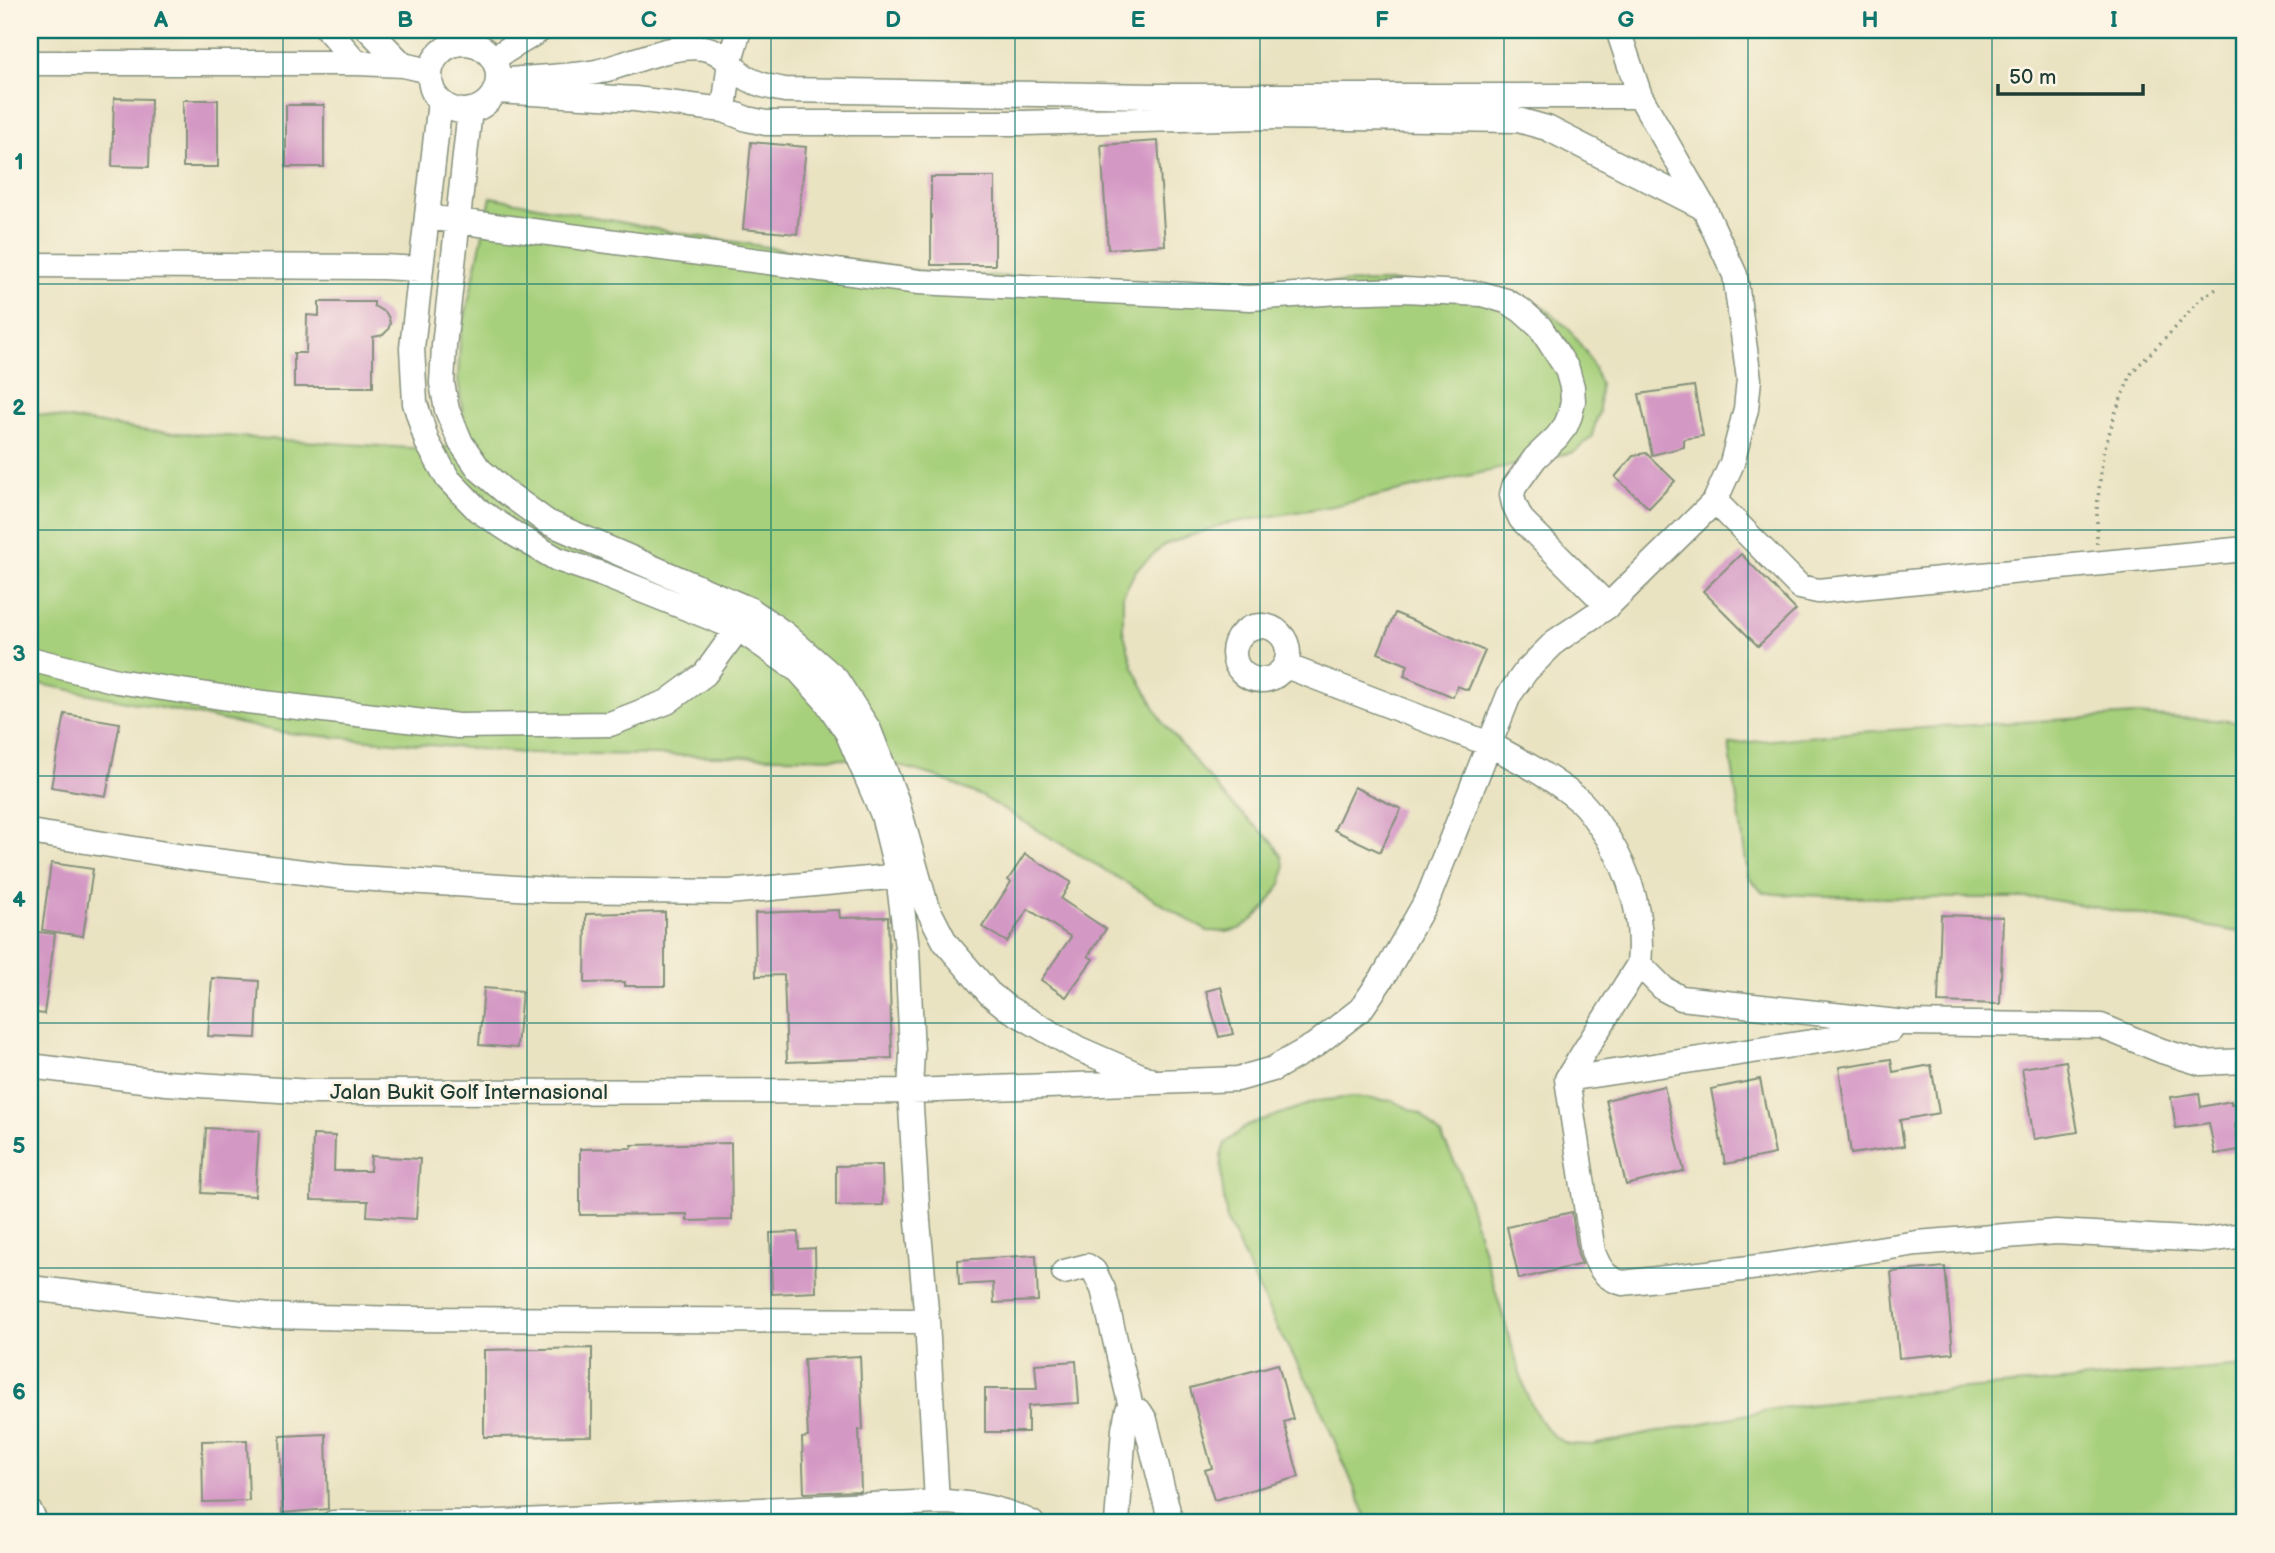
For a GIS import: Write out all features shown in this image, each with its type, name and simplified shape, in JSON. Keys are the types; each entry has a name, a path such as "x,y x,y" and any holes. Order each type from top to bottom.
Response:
{"street":[{"path":"328,30 357,64"},
{"path":"369,30 403,65"},
{"path":"496,77 486,50 475,44 452,45 442,51 430,71 433,92 440,101 460,111 481,107 489,100 496,77 540,30"},
{"path":"724,110 730,60 739,30"},
{"path":"1618,30 1640,96 1704,208 1735,275 1749,379 1740,437 1715,501 1800,587 1808,590 1832,590 2245,549"},
{"path":"496,77 593,73 671,49 689,47 711,50 730,60 741,74 761,86 785,90 1155,96 1640,96"},
{"path":"30,63 357,64 403,65 430,71"},
{"path":"496,77 724,110 766,123 1023,123 1261,117 1518,120 1547,128 1704,208"},
{"path":"440,101 412,348 415,403 427,442 448,479 478,510 557,559 785,634 836,679 869,730 897,802 907,875 912,1052 910,1091 937,1502"},
{"path":"470,110 442,383 447,410 461,443 479,469 547,522 745,619"},
{"path":"427,217 919,282 1250,298 1405,290 1482,294 1506,301 1540,327 1558,351 1567,369 1573,401 1566,425 1535,458 1514,487 1514,504 1521,519 1608,606"},
{"path":"30,265 421,269"},
{"name":"Jalan Bukit Golf Internasional","path":"30,1066 166,1083 312,1092 910,1091 1238,1079 1273,1069 1315,1045 1361,1009 1385,974 1428,898 1508,695 1526,671 1556,640 1608,606 1715,501"},
{"path":"30,659 117,681 247,701 458,726 610,724 667,702 705,674 745,619"},
{"path":"1286,666 1489,744 1546,776 1583,803 1613,843 1634,892 1641,944 1639,964 1567,1079 1593,1252 1603,1274 1613,1281 1623,1283 1767,1266 1917,1242 2042,1233 2206,1240 2245,1235"},
{"path":"30,832 184,857 343,877 549,890 728,892 907,875"},
{"path":"907,875 945,942 989,993 1006,1007 1077,1048 1156,1082"},
{"path":"1639,964 1664,989 1681,998 1906,1023 2101,1026 2162,1051 2201,1063 2245,1061"},
{"path":"1567,1079 1888,1031 1900,1028 1906,1023"},
{"path":"1063,1272 1087,1266 1098,1276 1131,1408 1124,1429 1117,1523"},
{"path":"30,1288 269,1316 407,1320 927,1321"},
{"path":"1131,1408 1140,1412 1144,1420 1171,1523"},
{"path":"333,1523 476,1523 937,1502 981,1507 1032,1523"},
{"path":"30,1512 36,1523"}],"path":[{"path":"2096,564 2097,507 2103,454 2132,372 2201,299 2218,288"}],"green space":[{"path":"491,197 672,232 931,273 1180,285 1391,282 1516,293 1543,307 1568,328 1586,352 1600,384 1599,412 1591,438 1574,452 1333,506 1224,524 1164,545 1136,570 1123,595 1123,630 1133,667 1163,723 1230,803 1273,842 1285,867 1282,882 1266,907 1239,929 1227,932 1207,931 981,796 935,776 896,765 840,758 524,753 287,733 30,682 30,413 148,431 426,449 455,444 465,426 458,380 460,340"},
{"path":"2135,715 2245,722 2245,933 2041,898 1884,898 1775,894 1762,892 1748,876 1729,744 1859,732"},
{"path":"1353,1097 1393,1101 1421,1114 1441,1135 1461,1175 1526,1393 1547,1430 1561,1441 1592,1445 1779,1408 1906,1394 2245,1366 2245,1523 1369,1523 1315,1394 1279,1332 1227,1221 1222,1184 1221,1156 1225,1143 1248,1125 1317,1101"}],"building":[{"path":"114,98 151,99 149,167 112,166"},
{"path":"183,100 218,100 218,167 183,167"},
{"path":"286,105 324,105 324,167 286,167"},
{"path":"1158,141 1165,245 1108,249 1101,145"},
{"path":"751,142 806,147 797,234 743,229"},
{"path":"931,177 995,177 995,265 931,265"},
{"path":"319,302 374,302 374,306 386,313 390,324 388,330 383,335 373,337 373,387 294,387 294,353 306,353 307,315 319,316"},
{"path":"1694,386 1703,436 1684,439 1684,447 1652,455 1639,394"},
{"path":"1646,453 1675,481 1649,508 1615,477 1634,455"},
{"path":"1741,554 1796,610 1758,646 1703,591"},
{"path":"1395,613 1485,651 1468,690 1457,686 1453,697 1404,676 1408,665 1378,653"},
{"path":"65,714 120,723 106,796 51,787"},
{"path":"1354,787 1401,809 1380,852 1334,830"},
{"path":"1025,854 1071,882 1061,899 1106,929 1088,956 1093,959 1066,997 1041,980 1071,937 1028,909 1007,942 982,927 1011,882 1008,880"},
{"path":"51,863 93,869 83,936 42,930"},
{"path":"839,910 840,918 888,917 892,1058 787,1062 784,975 756,976 755,913"},
{"path":"665,912 665,986 625,986 625,982 585,983 586,914"},
{"path":"1941,915 2003,917 2000,1004 1938,1002"},
{"path":"30,931 55,934 44,1014 30,1012"},
{"path":"212,978 259,981 256,1038 208,1036"},
{"path":"1221,987 1233,1034 1219,1037 1206,991"},
{"path":"484,988 522,991 517,1048 479,1045"},
{"path":"1891,1059 1893,1072 1931,1065 1939,1113 1900,1120 1904,1146 1851,1154 1839,1067"},
{"path":"2066,1061 2078,1132 2034,1139 2022,1068"},
{"path":"1760,1079 1775,1154 1725,1164 1711,1089"},
{"path":"1664,1086 1684,1171 1626,1185 1606,1100"},
{"path":"2199,1093 2201,1107 2231,1101 2231,1104 2245,1102 2245,1123 2235,1125 2239,1150 2215,1154 2209,1123 2176,1128 2171,1097"},
{"path":"206,1128 259,1131 255,1196 202,1193"},
{"path":"313,1135 335,1136 334,1171 370,1171 371,1156 420,1159 416,1219 367,1216 368,1201 311,1200"},
{"path":"731,1143 732,1220 687,1221 687,1214 580,1215 580,1149"},
{"path":"882,1165 883,1205 836,1206 836,1166"},
{"path":"1572,1212 1578,1255 1582,1264 1519,1279 1507,1227"},
{"path":"798,1232 799,1249 815,1248 816,1292 772,1294 770,1233"},
{"path":"1036,1255 1038,1301 994,1303 993,1283 959,1285 958,1260"},
{"path":"1945,1267 1953,1353 1899,1358 1891,1272"},
{"path":"592,1348 592,1436 484,1437 484,1350"},
{"path":"860,1356 863,1430 859,1430 861,1491 804,1493 802,1438 808,1437 804,1359"},
{"path":"1076,1361 1079,1403 1028,1406 1028,1432 985,1432 985,1389 1037,1389 1035,1364"},
{"path":"1278,1364 1293,1419 1284,1422 1299,1477 1214,1500 1205,1470 1212,1468 1190,1388"},
{"path":"326,1434 328,1509 282,1513 280,1436"},
{"path":"247,1440 249,1501 203,1502 202,1441"}]}
